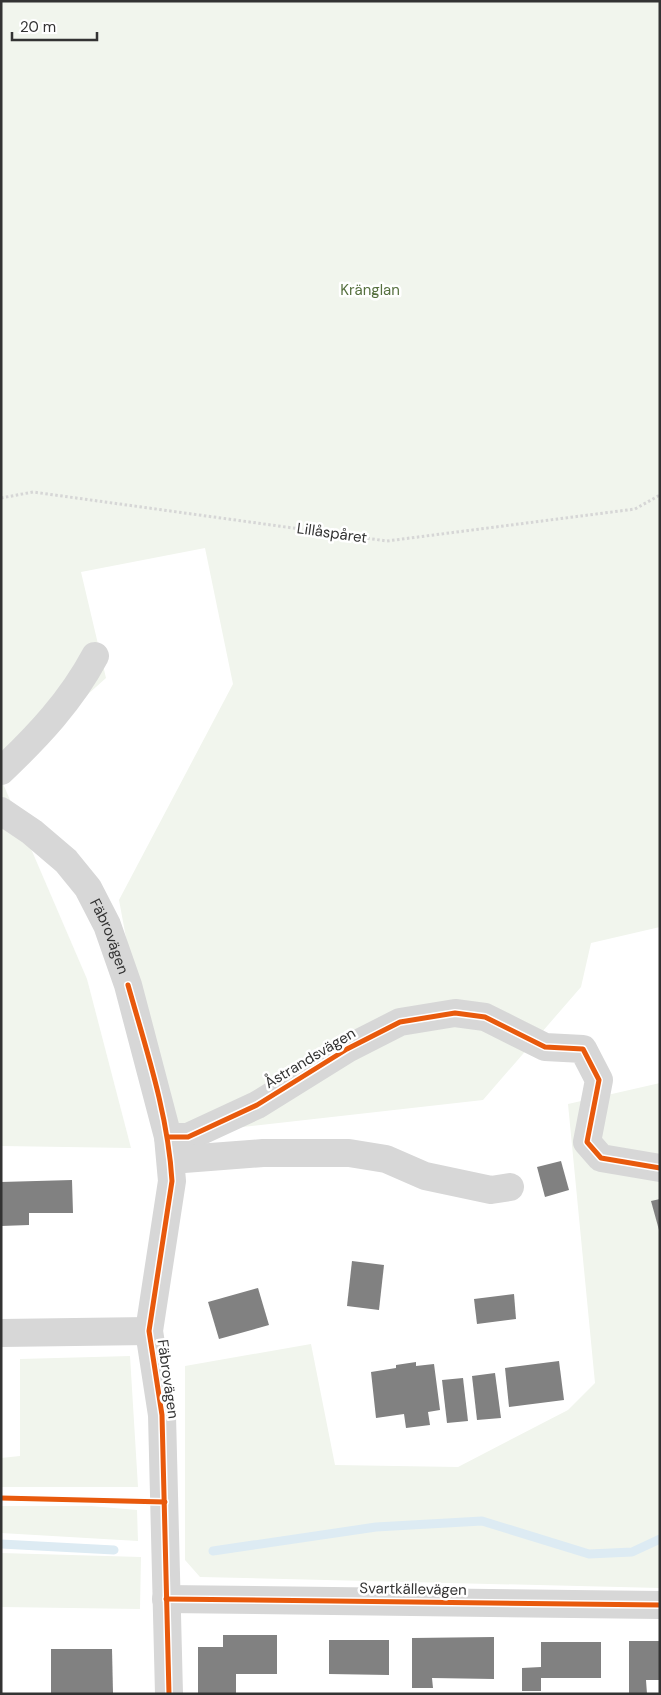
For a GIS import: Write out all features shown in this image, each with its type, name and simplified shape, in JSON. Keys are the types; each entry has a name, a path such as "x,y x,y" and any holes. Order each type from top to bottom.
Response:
{"street":[{"path":"1,771 32,742 62,708 84,677 95,656"},
{"name":"Fäbrovägen","path":"1,811 32,832 66,861 88,888 107,925 128,985 169,1148 172,1181 149,1331 162,1416 169,1694"},
{"name":"Åstrandsvägen","path":"169,1148 256,1105 346,1049 400,1022 455,1013 485,1018 544,1047 583,1049 599,1080 587,1142 600,1158 660,1168"},
{"path":"169,1148 349,1154 386,1159 425,1176 491,1190 510,1187"},
{"path":"1,1333 149,1331"},
{"name":"Svartkällevägen","path":"166,1599 660,1605"}],"green space":[{"name":"Kränglan","path":"1,1 660,1 660,927 591,943 581,987 483,1100 163,1136 119,900 233,684 205,548 81,572 106,678 6,768 1,768"},
{"path":"1,779 87,979 131,1148 1,1146"},
{"path":"660,1083 660,1588 200,1577 185,1560 185,1366 311,1344 335,1465 458,1467 568,1410 595,1383 568,1104"},
{"path":"130,1356 138,1487 1,1487 1,1458 20,1456 20,1359"},
{"path":"1,1506 91,1506 137,1510 138,1541 1,1533"},
{"path":"1,1553 141,1557 140,1609 1,1607"}],"building":[{"path":"561,1161 569,1190 545,1197 537,1167"},
{"path":"72,1180 73,1213 29,1213 29,1225 1,1226 1,1182"},
{"path":"660,1199 660,1230 659,1230 651,1201"},
{"path":"352,1261 384,1265 379,1310 347,1306"},
{"path":"258,1288 269,1325 219,1339 208,1302"},
{"path":"514,1294 516,1319 477,1324 474,1299"},
{"path":"559,1361 564,1400 509,1407 505,1368"},
{"path":"416,1362 416,1366 434,1364 440,1410 428,1412 430,1425 406,1428 404,1414 376,1418 371,1372 396,1368 396,1365"},
{"path":"495,1373 501,1418 477,1420 472,1376"},
{"path":"463,1378 468,1421 447,1423 442,1380"},
{"path":"223,1635 277,1635 277,1674 236,1674 236,1694 198,1694 198,1647 223,1647"},
{"path":"494,1637 494,1679 432,1678 433,1688 412,1688 412,1638"},
{"path":"329,1640 389,1640 389,1675 329,1674"},
{"path":"629,1641 660,1641 660,1680 646,1680 647,1694 629,1694"},
{"path":"541,1642 601,1642 601,1678 541,1678 541,1691 522,1691 522,1668 541,1667"},
{"path":"51,1649 112,1649 113,1693 51,1693"}],"waterway":[{"path":"213,1551 376,1527 482,1521 589,1554 632,1552 660,1539"},
{"path":"1,1544 114,1550"}],"cycle path":[{"path":"128,985 161,1106 170,1156 172,1181 149,1331 162,1415 169,1694"},
{"path":"168,1137 188,1137 257,1105 347,1049 400,1022 455,1013 485,1017 545,1047 583,1049 599,1080 587,1142 601,1158 660,1168"},
{"path":"1,1498 165,1502"},
{"path":"166,1599 660,1605"}]}
